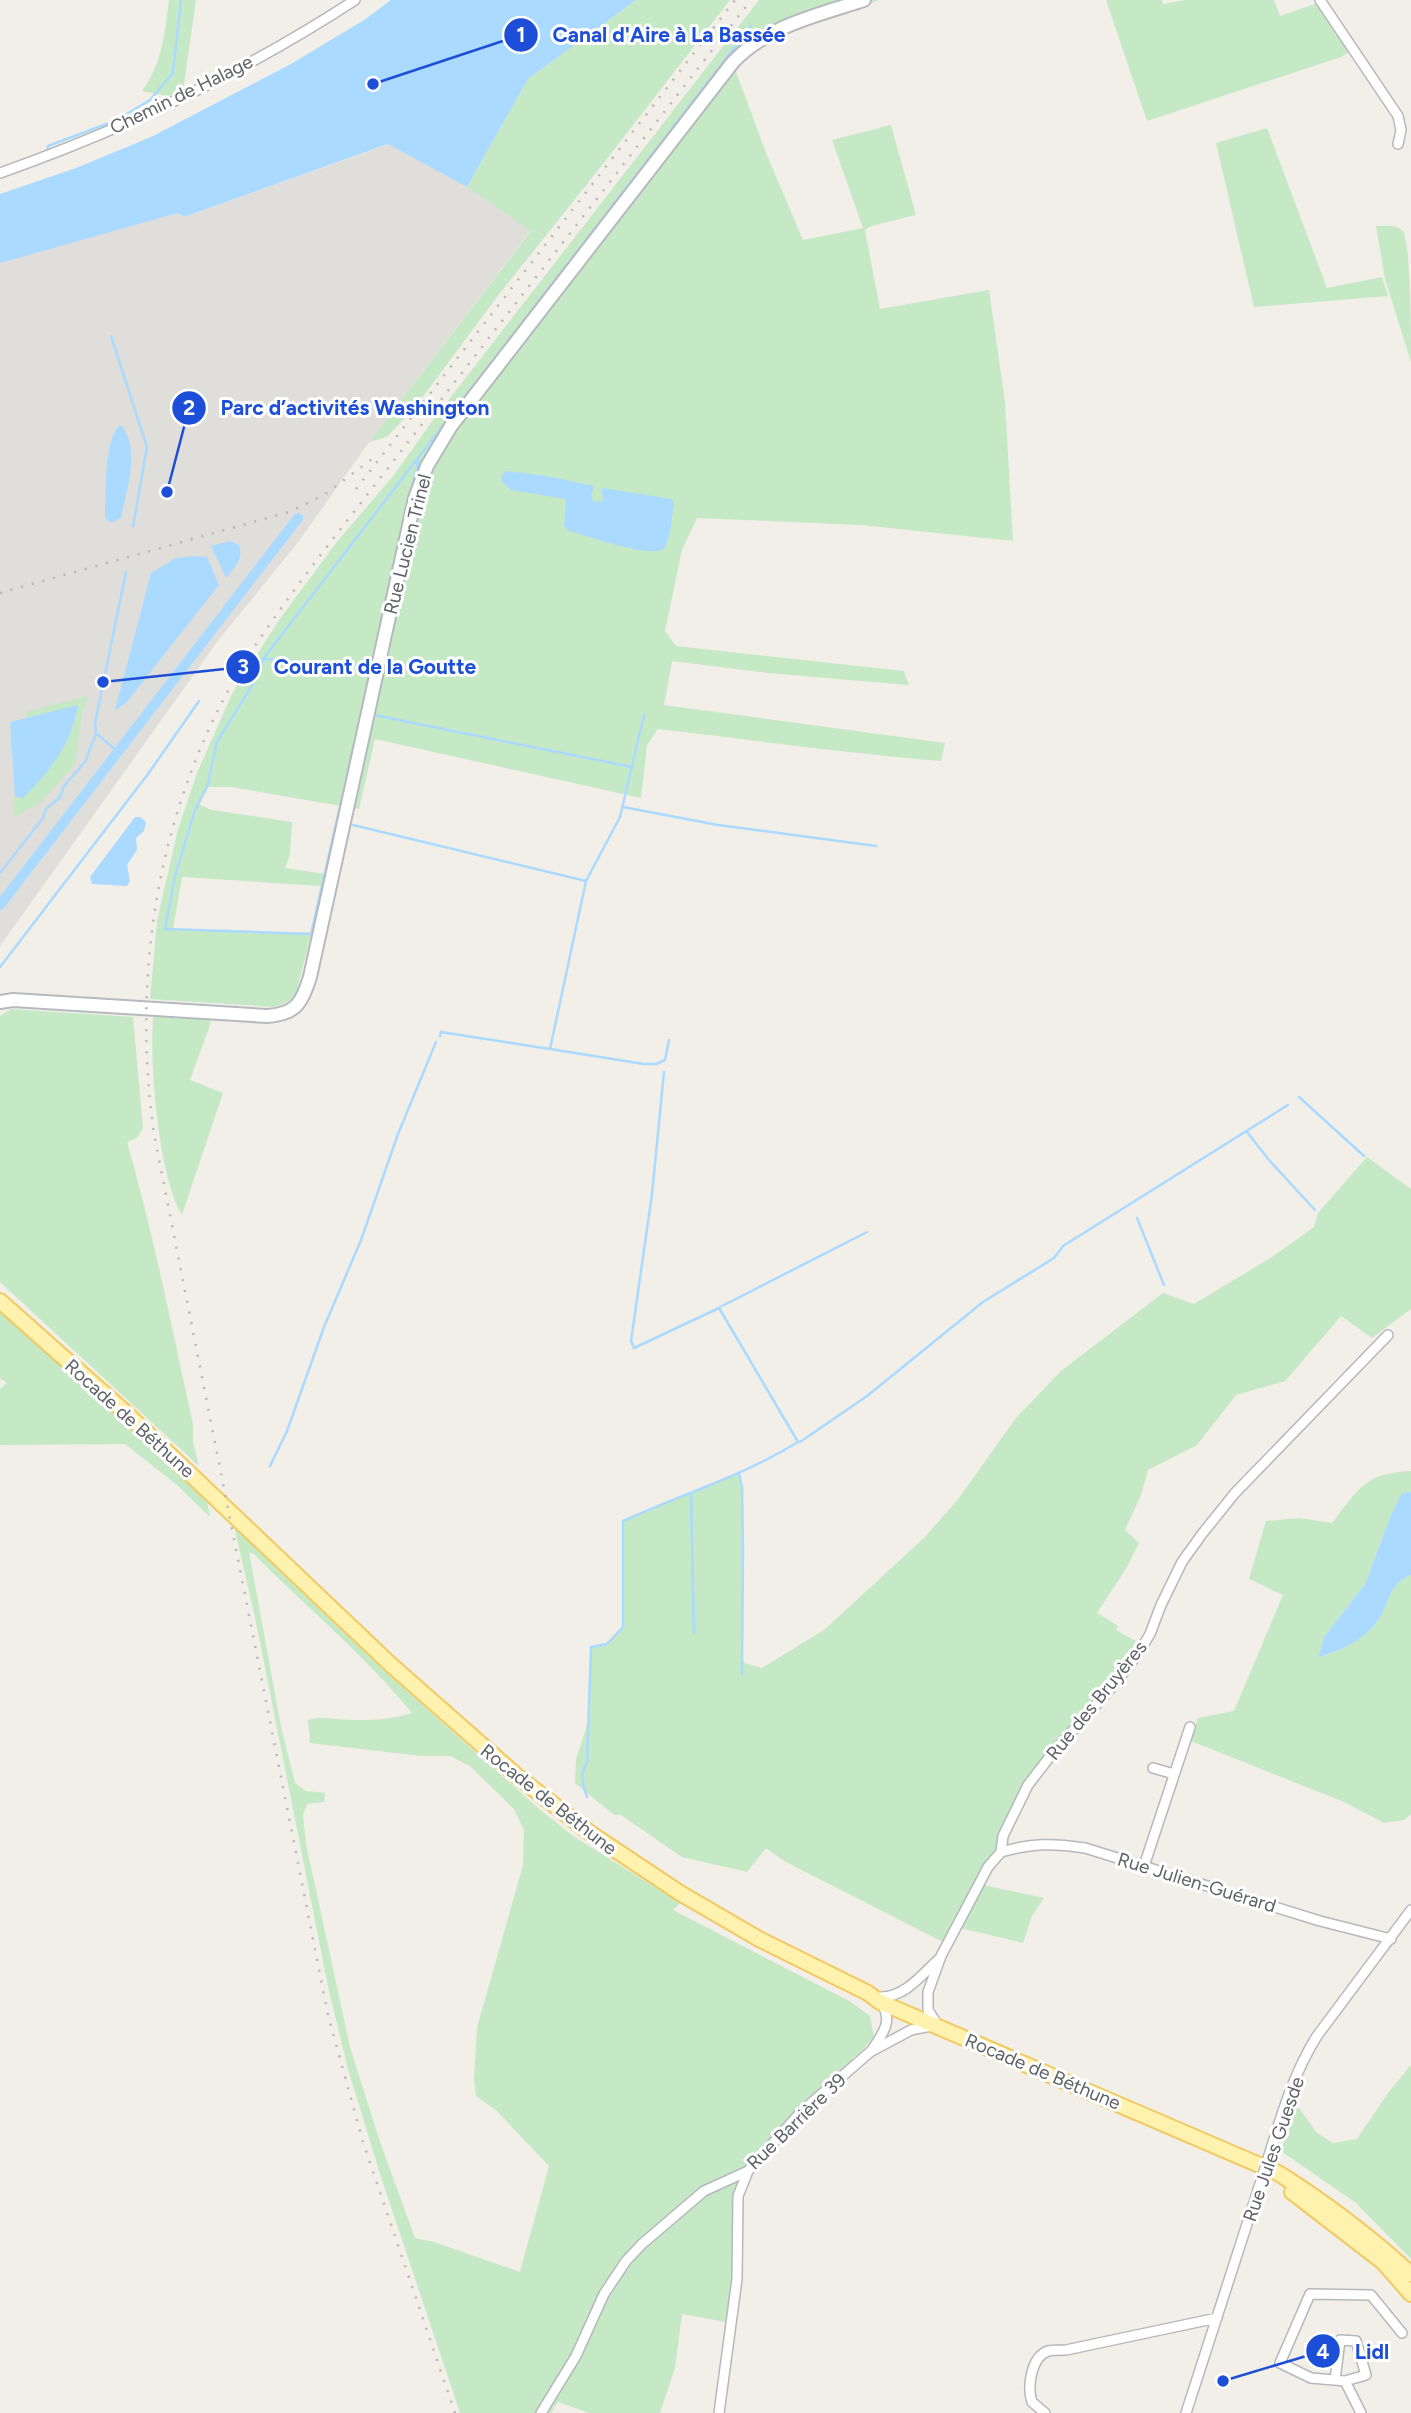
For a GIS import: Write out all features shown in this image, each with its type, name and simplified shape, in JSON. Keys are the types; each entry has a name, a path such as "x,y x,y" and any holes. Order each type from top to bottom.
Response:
{"main road":[{"name":"Rocade de Béthune","path":"0,1301 126,1413 390,1664 517,1776 590,1833 680,1893 759,1939 876,1997 1278,2173 1322,2200 1411,2274"},
{"name":"Rocade de Béthune","path":"1204,2140 1282,2185 1312,2206 1382,2262 1411,2294"}],"street":[{"name":"Chemin de Halage","path":"0,173 145,116 310,30 355,0"},
{"name":"Rue Lucien Trinel","path":"0,1002 38,1001 267,1016 286,1013 299,1003 310,977 415,498 430,459 475,394 733,62 750,46 777,30 864,0"},
{"path":"1320,0 1398,116 1401,130 1398,144"},
{"name":"Rue des Bruyères","path":"933,2023 928,2010 928,1992 941,1956 988,1867 1001,1852 1003,1836 1028,1785 1138,1654 1150,1634 1182,1562 1202,1534 1235,1493 1388,1335"},
{"path":"1144,1866 1190,1727"},
{"path":"1153,1768 1174,1774"},
{"name":"Rue Julien-Guérard","path":"1001,1852 1027,1844 1052,1843 1084,1847 1320,1921 1391,1939"},
{"name":"Rue Jules Guesde","path":"1186,2413 1277,2128 1305,2056 1411,1910"},
{"name":"Rue des Bruyères","path":"876,1997 889,1997 913,1985 941,1956"},
{"name":"Rue Barrière 39","path":"870,2052 883,2034 888,2019 885,2009 876,1997"},
{"name":"Rue Barrière 39","path":"541,2413 576,2356 604,2294 634,2252 651,2235 704,2191 748,2171 816,2097 870,2052 911,2030 933,2023"},
{"path":"719,2413 737,2278 738,2196 748,2171"},
{"path":"1361,2413 1340,2381 1340,2340 1356,2341 1366,2375 1340,2381 1311,2378 1280,2363 1310,2294 1371,2295 1402,2333"},
{"path":"1045,2413 1032,2402 1030,2383 1041,2356 1048,2351 1217,2318"}],"shaded area":[{"path":"381,93 467,187 531,230 369,442 299,541 217,642 0,946 0,262 178,213 184,217 387,145"}],"green space":[{"path":"169,0 196,0 183,91 168,96 142,91 158,59"},
{"path":"636,0 730,0 500,293 416,406 387,437 369,442 531,231 467,187 528,79"},
{"path":"759,0 879,0 810,24 761,47 735,69 766,153 803,240 863,228 832,140 891,125 916,215 871,226 865,230 880,309 989,290 1005,402 1013,541 861,525 697,518 682,550 665,631 676,646 904,671 909,685 768,673 672,661 664,705 945,743 941,761 658,729 647,745 641,798 375,739 359,809 231,787 207,787 198,804 212,810 292,822 290,855 285,868 325,874 322,886 182,877 173,929 311,934 296,994 289,1001 275,1007 150,999 157,921 178,829 197,773 232,694 279,620 336,543 394,475 433,420"},
{"path":"1106,0 1162,0 1163,4 1186,0 1274,0 1280,16 1321,2 1352,50 1341,57 1147,121"},
{"path":"1267,128 1327,288 1382,277 1388,296 1254,307 1216,143"},
{"path":"1376,226 1397,227 1403,231 1406,240 1411,362 1385,279"},
{"path":"88,696 82,714 75,764 41,802 14,817 13,799 23,798 78,705 27,718 26,712"},
{"path":"154,1008 211,1013 210,1025 190,1080 223,1093 182,1215 174,1197 161,1144 152,1055"},
{"path":"11,1009 133,1017 143,1128 137,1138 127,1142 162,1283 193,1424 193,1442 199,1466 0,1282 0,1016"},
{"path":"1367,1157 1411,1189 1411,1309 1372,1338 1341,1316 1285,1381 1236,1395 1197,1445 1148,1470 1141,1495 1125,1530 1139,1543 1097,1613 1118,1626 1116,1630 1143,1645 1028,1785 1001,1852 979,1884 1044,1898 1032,1916 1023,1943 956,1927 947,1944 786,1862 766,1848 747,1872 682,1857 621,1815 614,1815 575,1783 576,1759 589,1719 591,1647 607,1643 623,1627 623,1521 739,1474 742,1487 743,1547 741,1662 762,1668 824,1630 924,1538 959,1498 1016,1418 1061,1371 1163,1293 1194,1304 1272,1257 1314,1227 1318,1213"},
{"path":"0,1309 207,1501 210,1517 177,1485 125,1444 0,1445 0,1389 7,1383 0,1378"},
{"path":"1411,1471 1411,1492 1402,1493 1391,1515 1365,1584 1324,1637 1318,1657 1348,1646 1369,1631 1379,1619 1397,1585 1411,1575 1411,1814 1404,1820 1384,1823 1344,1802 1191,1741 1198,1718 1234,1711 1283,1595 1249,1579 1266,1521 1299,1518 1332,1523 1356,1492 1372,1479 1395,1472"},
{"path":"234,1526 382,1669 573,1836 680,1903 673,1910 849,2001 870,2016 874,2037 852,2058 855,2064 816,2097 740,2187 731,2323 682,2314 675,2368 660,2413 589,2413 558,2402 551,2413 460,2413 348,2069 329,1991 255,1617","holes":["249,1552 355,1651 412,1713 374,1720 308,1720 310,1743 421,1756 450,1756 470,1766 514,1809 524,1830 523,1865 477,2028 474,2079 476,2096 497,2111 549,2166 520,2272 415,2238 379,2139 350,2047 306,1844 303,1815 307,1804 324,1802 325,1793 306,1791 295,1783 281,1727"]},
{"path":"1411,2065 1411,2259 1356,2203 1281,2151 1296,2104 1316,2132 1333,2143 1357,2139"}],"water":[{"path":"391,0 636,0 528,79 467,187 388,144 184,217 178,213 0,263 0,194 76,168 151,137 291,64 364,20"},
{"path":"119,426 122,426 128,436 131,459 129,484 121,518 112,523 105,515 107,468 111,444"},
{"path":"505,471 594,486 591,496 594,502 603,501 602,488 671,499 674,502 670,534 664,549 632,549 569,531 564,526 566,499 511,490 502,482 501,477"},
{"path":"230,541 239,545 240,555 238,563 226,578 211,546"},
{"path":"207,557 219,585 126,703 115,710 151,573 176,558"},
{"path":"78,705 65,744 51,767 23,798 15,797 10,722"},
{"path":"135,817 146,822 144,831 136,838 137,850 127,865 130,881 127,886 92,884 90,877"},
{"path":"1411,1492 1411,1575 1397,1585 1379,1619 1368,1632 1348,1646 1318,1657 1324,1637 1365,1584 1402,1493"}],"waterway":[{"path":"47,151 48,146 117,120 150,100 173,73 181,0"},
{"path":"380,631 311,934 165,929 175,876 195,810 207,787 217,742 259,674 263,659 751,26"},
{"path":"111,336 147,447 133,526"},
{"path":"411,492 419,457"},
{"path":"0,905 298,518"},
{"path":"118,752 96,733 95,723 126,572"},
{"path":"263,659 371,666"},
{"path":"0,967 148,774 199,701"},
{"path":"374,715 632,767"},
{"path":"440,1036 441,1032 550,1049 586,881 620,817 644,715"},
{"path":"0,873 43,818 46,809 60,797 64,786 85,762 96,734"},
{"path":"623,807 718,825 876,846"},
{"path":"353,825 586,881"},
{"path":"550,1049 656,1064 665,1060 669,1040"},
{"path":"270,1466 287,1431 324,1327 361,1240 398,1134 436,1042"},
{"path":"587,1797 582,1776 587,1763 591,1647 607,1644 623,1627 623,1521 734,1475 798,1442 719,1308 634,1348 631,1341 652,1194 664,1072"},
{"path":"1299,1097 1364,1156"},
{"path":"800,1442 867,1396 983,1302 1054,1258 1063,1246 1288,1105"},
{"path":"1247,1132 1315,1210"},
{"path":"1137,1218 1164,1285"},
{"path":"720,1307 867,1232"},
{"path":"739,1474 742,1487 743,1547 742,1674"},
{"path":"691,1493 694,1633"}],"railway":[{"path":"356,489 735,0"},
{"path":"455,2413 363,2142 328,2015 154,1134 146,1017 149,958 169,843 186,787 207,733 244,664 319,557 751,0"},
{"path":"0,593 289,512 324,495 372,459"}],"place":[{"name":"Canal d'Aire à La Bassée","path":"373,84"},
{"name":"Parc d’activités Washington","path":"167,492"},
{"name":"Courant de la Goutte","path":"103,682"},
{"name":"Lidl","path":"1223,2381"}]}
